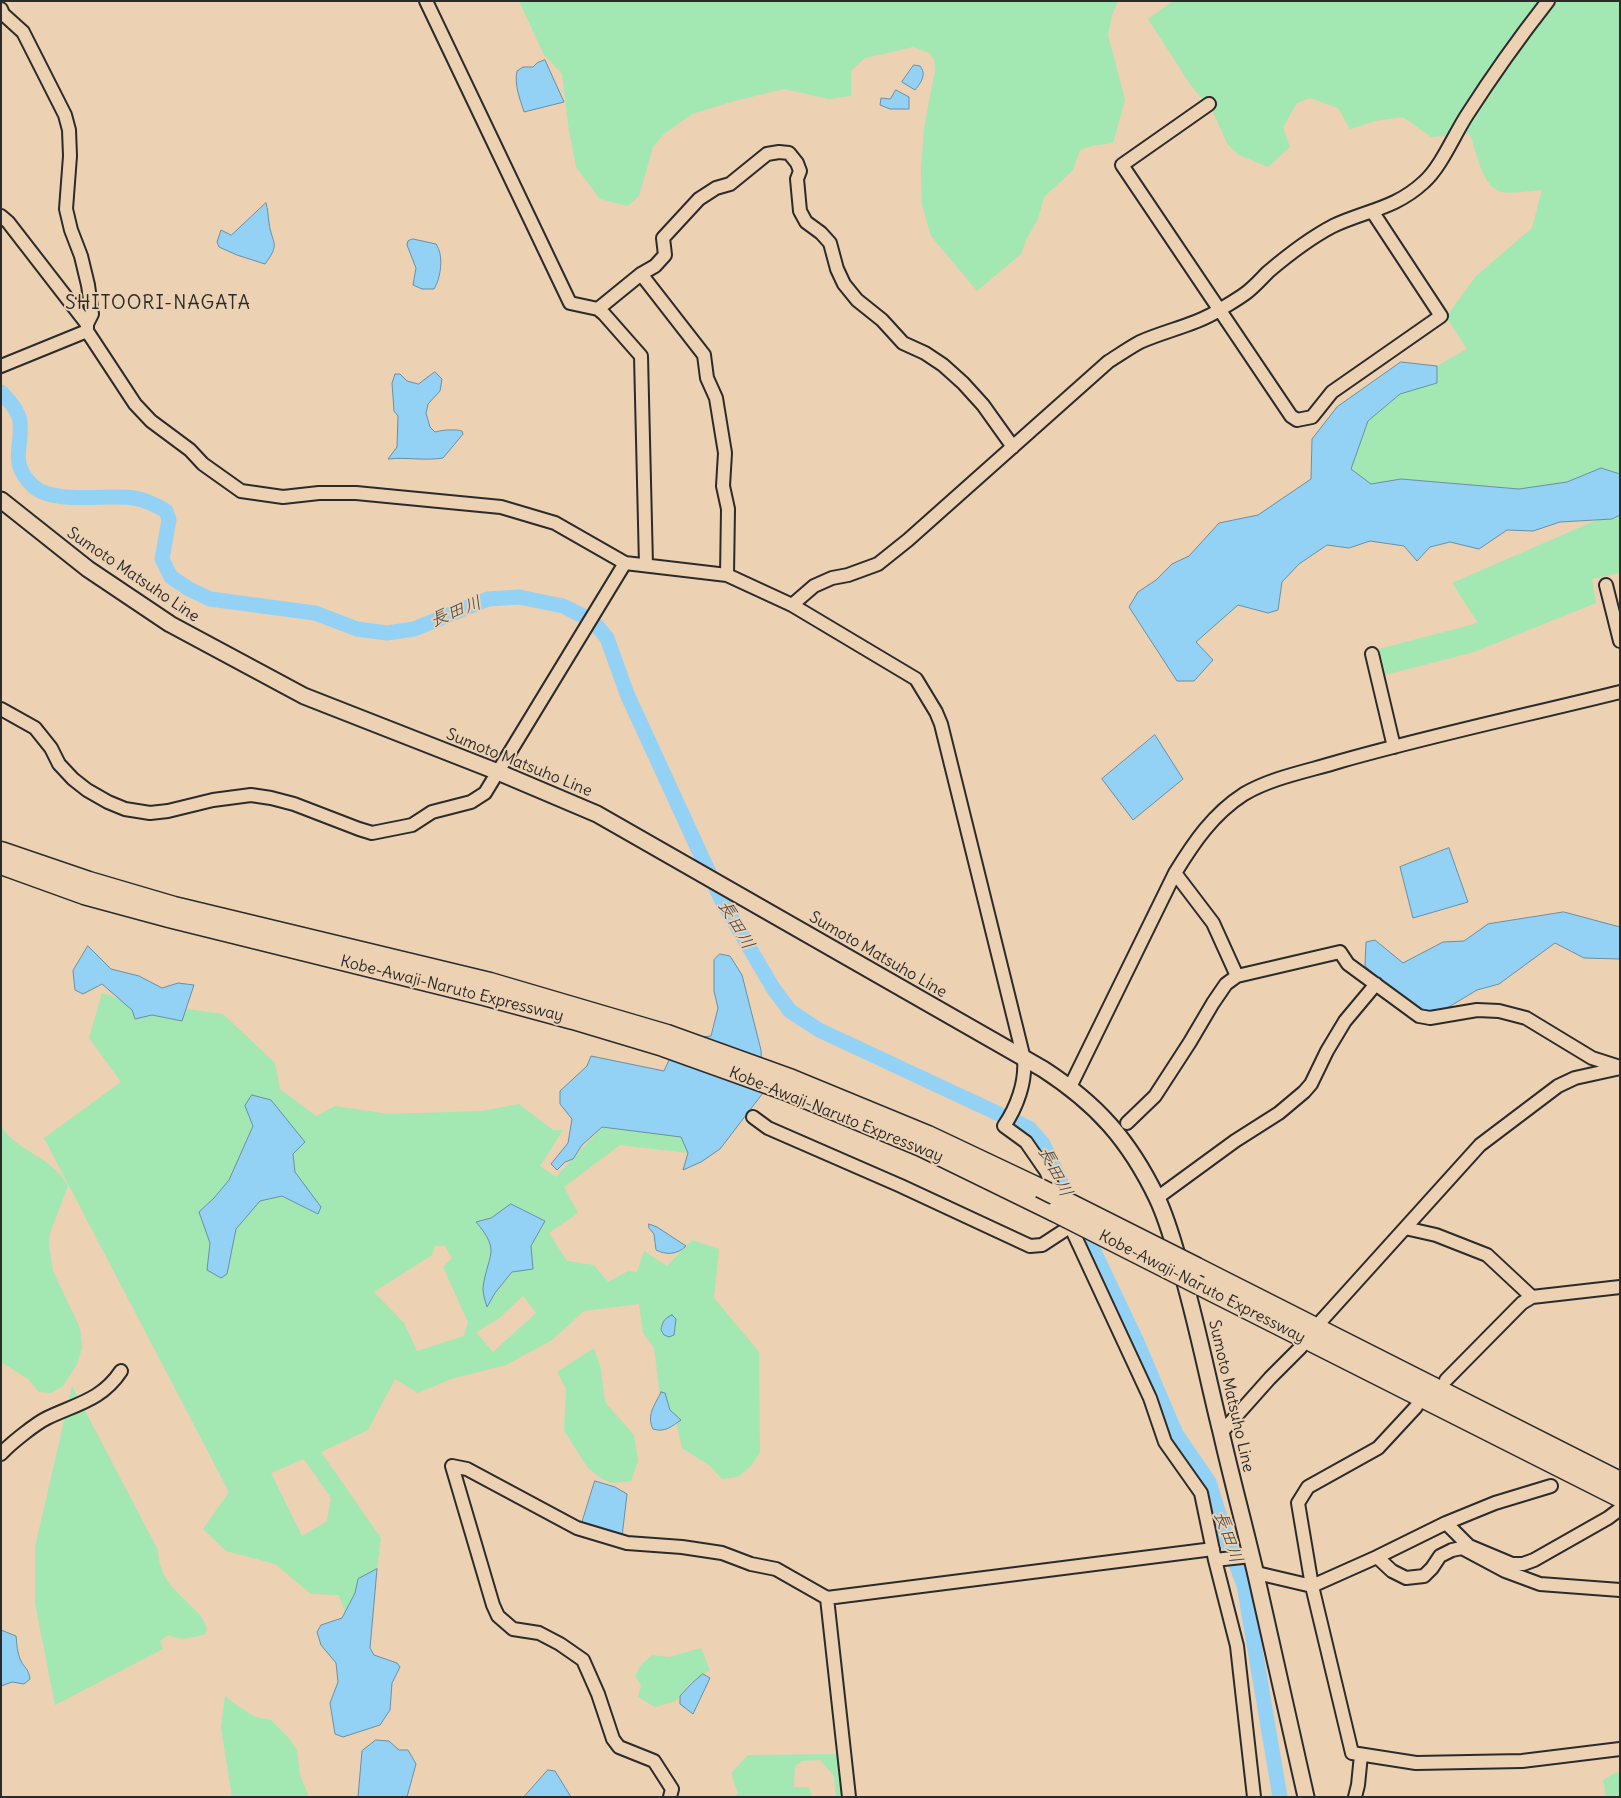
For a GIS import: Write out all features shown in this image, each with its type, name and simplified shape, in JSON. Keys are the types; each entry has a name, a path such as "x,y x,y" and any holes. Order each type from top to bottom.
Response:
{"highway":[{"name":"Kobe-Awaji-Naruto Expressway","path":"1,850 89,881 174,906 490,982 665,1041 928,1136 1040,1188 1620,1482"},
{"name":"Kobe-Awaji-Naruto Expressway","path":"1,865 84,895 159,916 484,996 573,1020 665,1041"},
{"name":"Kobe-Awaji-Naruto Expressway","path":"789,1085 1054,1212 1620,1498"}],"main road":[{"name":"Sumoto Matsuho Line","path":"1,500 88,569 170,624 304,696 498,772 597,814 1024,1059 1070,1087 1098,1112 1117,1133 1138,1164 1157,1198 1167,1221 1190,1299 1256,1575 1306,1797"}],"street":[{"path":"426,1 570,303 598,309 641,356 646,566"},
{"path":"792,605 814,586 832,578 848,575 878,564 908,540 1108,362 1142,342 1219,311 1247,293 1287,256 1305,244 1332,227 1384,208 1402,199 1425,181 1432,173 1477,100 1548,1"},
{"path":"1,9 3,14 23,32 65,114 69,130 70,156 66,210 81,256 92,314 87,327 1,366"},
{"path":"1209,104 1122,165 1291,416 1297,420 1312,416 1332,392 1441,316 1372,211"},
{"path":"598,309 641,274 655,266 665,255 663,238 699,199 716,188 730,184 767,154 789,153 797,163 800,171 797,179 800,210 806,222 821,233 830,243 836,269 844,284 857,300 882,320 903,343 925,352 963,383 983,405 1013,447"},
{"path":"1,216 8,222 87,327 135,404 151,421 190,450 203,464 241,491 283,497 319,493 356,493 501,507 555,523 625,563 727,575 792,605 916,679 941,724 1024,1059 1025,1072 1014,1112 1004,1126 1026,1142 1046,1171 1150,1398 1165,1442 1201,1493 1214,1555 1237,1646 1254,1797"},
{"path":"641,274 704,354 706,378 716,398 725,453 723,486 728,509 727,575"},
{"path":"1,709 35,728 51,748 59,764 73,780 108,802 125,809 150,813 168,811 213,800 251,795 294,804 359,829 372,832 412,825 432,812 471,802 485,793 625,563"},
{"path":"1606,585 1620,641"},
{"path":"1372,654 1394,747"},
{"path":"1070,1087 1175,873 1193,843 1210,822 1243,795 1264,784 1394,747 1620,692"},
{"path":"1175,873 1213,923 1238,976"},
{"path":"1127,1124 1155,1096 1226,984 1238,976 1340,952 1348,964 1419,1016 1424,1018 1477,1010 1499,1012 1526,1018 1592,1058 1620,1068"},
{"path":"1157,1198 1235,1141 1279,1113 1304,1092 1311,1084 1345,1021 1376,984"},
{"path":"1322,1320 1480,1145 1558,1086 1575,1078 1620,1068"},
{"path":"752,1117 768,1128 901,1186 1030,1246 1042,1245 1071,1226"},
{"path":"1406,1228 1436,1235 1487,1255 1532,1297"},
{"path":"1446,1380 1522,1303 1532,1297 1620,1286"},
{"path":"1221,1433 1270,1378 1301,1347"},
{"path":"1,1454 46,1419 99,1395 114,1382 121,1371"},
{"path":"1416,1407 1378,1448 1308,1487 1298,1503 1312,1586 1352,1753 1416,1763 1512,1762 1620,1749"},
{"path":"670,1797 672,1789 654,1761 619,1747 612,1740 598,1694 582,1660 560,1644 539,1633 513,1629 498,1616 493,1605 452,1466 467,1469 577,1528 627,1543 682,1547 722,1553 751,1564 776,1569 827,1598 1214,1555 1251,1556"},
{"path":"1256,1575 1261,1574 1312,1586 1446,1523 1495,1503 1551,1486"},
{"path":"1446,1523 1469,1546 1512,1564 1523,1564 1534,1560 1608,1518 1620,1509"},
{"path":"1377,1557 1392,1571 1406,1578 1424,1576 1440,1556 1452,1550 1462,1548 1505,1570 1540,1584 1620,1590"},
{"path":"827,1598 849,1797"},
{"path":"1355,1797 1358,1785 1360,1755"}],"green space":[{"path":"519,1 1118,1 1112,15 1108,35 1125,100 1113,143 1080,150 1073,170 1044,197 1038,219 1027,238 1021,254 977,291 931,236 922,205 921,168 924,128 935,70 934,59 929,53 913,47 865,58 851,71 851,96 829,99 784,89 734,101 692,114 664,134 653,147 639,196 628,206 600,199 576,167 569,131 562,74 544,55"},
{"path":"1173,1 1620,1 1620,474 1601,468 1567,482 1519,489 1401,479 1371,484 1351,469 1368,421 1400,394 1437,383 1437,366 1467,349 1446,317 1476,276 1532,228 1542,190 1511,193 1495,189 1489,184 1481,168 1470,134 1431,137 1403,117 1375,121 1350,129 1338,108 1310,98 1297,103 1283,127 1290,147 1268,167 1239,155 1228,145 1212,110 1192,87 1148,19"},
{"path":"1620,510 1620,573 1592,579 1596,603 1474,652 1385,675 1379,649 1478,623 1452,583"},
{"path":"102,993 182,1021 187,1009 223,1014 275,1063 280,1089 316,1116 335,1106 389,1114 482,1111 519,1104 553,1130 563,1130 540,1166 556,1177 602,1127 681,1137 688,1153 620,1145 564,1187 578,1213 549,1233 567,1261 594,1265 608,1282 628,1271 637,1272 644,1251 667,1266 692,1240 719,1249 714,1298 759,1352 760,1452 751,1466 738,1477 722,1479 710,1466 682,1448 675,1418 661,1402 654,1348 643,1333 639,1304 584,1311 552,1340 506,1365 451,1379 418,1393 395,1379 368,1430 321,1452 381,1538 377,1569 358,1579 355,1593 345,1612 339,1595 311,1594 275,1564 226,1551 203,1529 229,1492 44,1138 121,1082 89,1038","holes":["245,1106 293,1154 295,1172 317,1214 282,1196 260,1201 236,1229 227,1274 207,1270 210,1243 199,1212 229,1180 253,1126","511,1205 545,1221 531,1246 533,1269 513,1272 495,1293 483,1289 492,1251 488,1236 476,1222 491,1218","435,1246 445,1246 452,1258 443,1267 468,1322 464,1336 417,1351 404,1323 374,1292 432,1255","523,1296 536,1313 493,1352 476,1332 498,1319","304,1459 331,1498 327,1521 302,1536 271,1473"]},
{"path":"1,1124 13,1140 52,1167 68,1186 50,1233 49,1245 53,1271 80,1328 82,1348 77,1364 63,1386 51,1393 39,1392 28,1379 1,1362"},
{"path":"594,1348 601,1369 605,1402 634,1435 638,1461 631,1481 611,1483 601,1478 588,1468 564,1431 566,1389 557,1372"},
{"path":"72,1386 158,1550 159,1561 166,1579 200,1615 207,1629 205,1634 191,1638 177,1638 168,1635 160,1641 163,1649 55,1705 35,1603 35,1547"},
{"path":"701,1648 710,1670 689,1684 676,1701 655,1707 638,1697 641,1685 635,1676 641,1665 652,1655 669,1657"},
{"path":"225,1695 232,1702 255,1717 271,1720 288,1737 297,1750 300,1775 309,1797 232,1797 221,1728"},
{"path":"836,1754 839,1763 843,1797 836,1797 834,1776 820,1760 802,1761 795,1766 794,1787 809,1787 812,1797 734,1797 738,1793 731,1773 748,1755"},
{"path":"1617,1772 1620,1775 1620,1797 1604,1797 1606,1795 1603,1780"}],"water":[{"path":"545,60 564,102 524,112 517,87 517,71 523,67 533,67"},
{"path":"914,65 920,66 923,72 921,81 915,90 902,82"},
{"path":"896,90 909,97 909,109 890,109 880,105 881,98 890,99"},
{"path":"266,203 274,247 265,264 219,247 217,242 221,230 231,235"},
{"path":"413,239 436,244 440,254 441,266 434,289 422,289 413,285 416,268 407,245 408,241"},
{"path":"1401,362 1437,366 1437,383 1400,394 1368,421 1351,469 1371,484 1401,479 1519,489 1567,482 1601,468 1620,474 1620,515 1612,519 1560,522 1533,531 1507,530 1479,549 1450,542 1430,547 1417,561 1404,546 1370,541 1349,548 1327,545 1299,564 1282,582 1278,610 1268,613 1238,605 1196,642 1213,660 1194,681 1177,681 1129,607 1138,592 1156,580 1172,564 1189,556 1219,523 1258,515 1311,479 1312,439 1337,407"},
{"path":"435,372 442,379 440,391 428,404 426,413 430,427 435,432 456,430 462,431 463,434 443,458 388,459 397,447 398,416 394,411 392,383 395,374 400,374 407,381 418,384"},
{"path":"1155,735 1183,779 1133,820 1102,779"},
{"path":"1449,848 1468,902 1413,918 1400,867"},
{"path":"1564,912 1620,927 1620,959 1584,958 1555,943 1499,984 1477,990 1442,1011 1424,1018 1365,966 1366,942 1375,940 1403,963 1443,942 1464,941 1488,924"},
{"path":"88,946 111,969 139,976 162,988 178,983 194,985 182,1021 152,1015 135,1019 132,1010 102,984 83,994 75,990 73,971"},
{"path":"720,954 730,956 742,975 761,1050 763,1093 720,1149 701,1162 683,1170 688,1153 681,1137 602,1127 582,1145 573,1159 565,1162 557,1170 551,1164 568,1143 572,1119 560,1104 560,1091 587,1066 591,1056 664,1071 675,1047 692,1038 711,1036 718,1008 714,991 714,960"},
{"path":"252,1095 271,1100 305,1142 293,1154 295,1172 321,1207 318,1214 282,1196 260,1201 236,1229 227,1274 221,1278 207,1270 210,1243 199,1212 229,1180 253,1126 245,1106"},
{"path":"511,1204 545,1221 531,1246 533,1269 512,1272 495,1293 487,1307 483,1288 491,1247 489,1240 476,1222 491,1218"},
{"path":"649,1224 657,1227 686,1246 679,1251 671,1253 656,1250 654,1234 649,1228"},
{"path":"672,1315 676,1319 674,1335 669,1337 664,1335 661,1330 664,1321"},
{"path":"661,1392 665,1393 670,1410 681,1420 668,1428 657,1430 653,1429 650,1419"},
{"path":"595,1481 615,1487 627,1494 622,1537 582,1523"},
{"path":"377,1569 370,1648 374,1655 397,1663 400,1667 392,1683 390,1710 380,1725 343,1737 335,1734 330,1703 338,1682 336,1663 321,1645 317,1632 321,1625 342,1618 355,1593 358,1579"},
{"path":"1,1630 16,1636 20,1658 30,1679 24,1684 12,1682 1,1686"},
{"path":"703,1674 710,1678 693,1714 680,1704 680,1696"},
{"path":"376,1740 389,1741 399,1750 408,1750 416,1764 407,1797 358,1797 362,1751"},
{"path":"548,1770 555,1771 571,1797 524,1797"}],"waterway":[{"name":"長田川","path":"1,392 13,405 19,417 19,462 25,477 33,486 42,492 67,497 134,498 151,503 166,511 169,520 162,559 171,577 189,589 210,599 315,613 357,629 387,633 414,629 488,599 519,597 563,606 585,617 597,626 607,638 627,694 722,901 773,988 790,1011 819,1030 1029,1128 1043,1144 1137,1342 1176,1434 1209,1482 1227,1540 1244,1585 1280,1797"}],"district":[{"name":"SHITOORI-NAGATA","path":"158,304"}]}
